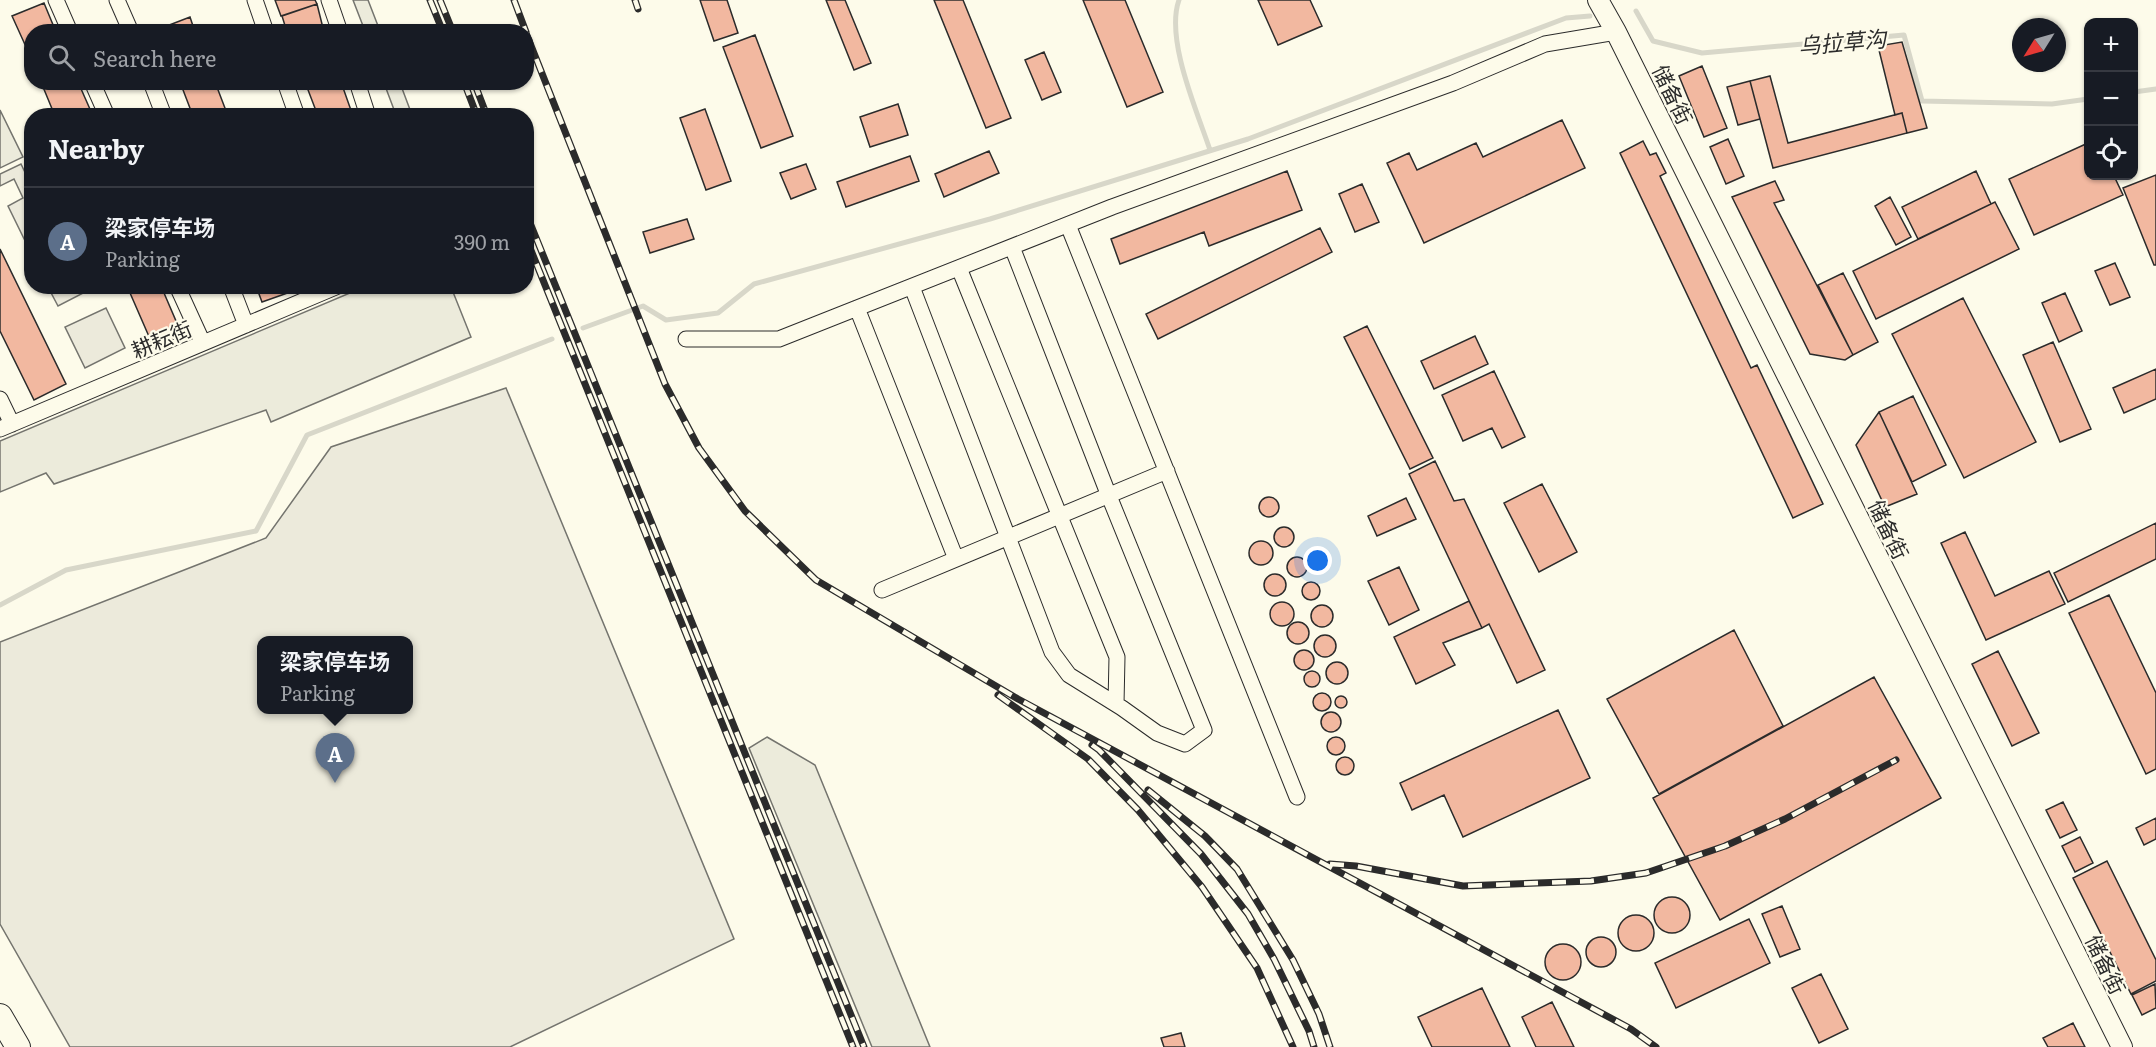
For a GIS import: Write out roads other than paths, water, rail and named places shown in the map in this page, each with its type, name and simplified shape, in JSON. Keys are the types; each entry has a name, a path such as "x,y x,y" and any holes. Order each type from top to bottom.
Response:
{"main road":[{"path":"0,1016 18,1047"}],"street":[{"path":"56,0 66,24"},
{"path":"117,0 128,24"},
{"path":"255,0 263,24"},
{"path":"329,0 337,24"},
{"name":"储备街","path":"1598,0 2122,1047"},
{"path":"686,339 779,339 1068,225 1453,83 1545,44 1616,32"},
{"path":"96,90 103,108"},
{"path":"155,90 161,108"},
{"path":"288,90 294,108"},
{"path":"360,90 365,108"},
{"path":"1068,225 1297,797"},
{"path":"912,286 1052,652 1069,675 1157,733 1185,744 1204,730 1109,496 1012,247"},
{"path":"959,267 1117,657 1116,704"},
{"path":"181,294 203,344"},
{"path":"234,294 246,326"},
{"name":"耕耘街","path":"6,426 320,294"},
{"path":"857,308 956,559"},
{"path":"0,399 6,426"},
{"path":"882,590 1167,471"}],"waterway":[{"path":"1179,0 1176,16 1179,54 1210,150"},
{"name":"乌拉草沟","path":"1636,11 1653,41 1702,53 1904,35 1922,101 2052,104 2084,100"},
{"path":"583,328 643,306 666,320 718,313 754,284 990,219 1248,139 1566,18 1590,16"},
{"name":"乌拉草沟","path":"2138,91 2156,89"},
{"path":"0,605 66,570 256,531 307,435 552,339"}],"railway":[{"path":"430,0 440,24"},
{"path":"440,0 450,24"},
{"path":"514,0 523,24"},
{"path":"635,0 638,9"},
{"path":"534,53 665,384 699,448 745,511 816,580 1018,699 1631,1029 1656,1047"},
{"path":"467,90 474,108"},
{"path":"477,90 484,108"},
{"path":"534,233 864,1047"},
{"path":"534,258 853,1047"},
{"path":"998,695 1088,759 1138,810 1202,887 1257,968 1293,1047"},
{"path":"1092,745 1201,854 1248,914 1274,959 1309,1031 1314,1047"},
{"path":"1330,864 1356,866 1463,886 1591,881 1646,873 1725,846 1785,819 1896,760"},
{"path":"1148,790 1205,836 1237,869 1293,960 1319,1014 1330,1047"}],"place":[{"name":"梁家停车场","path":"335,783"}]}
